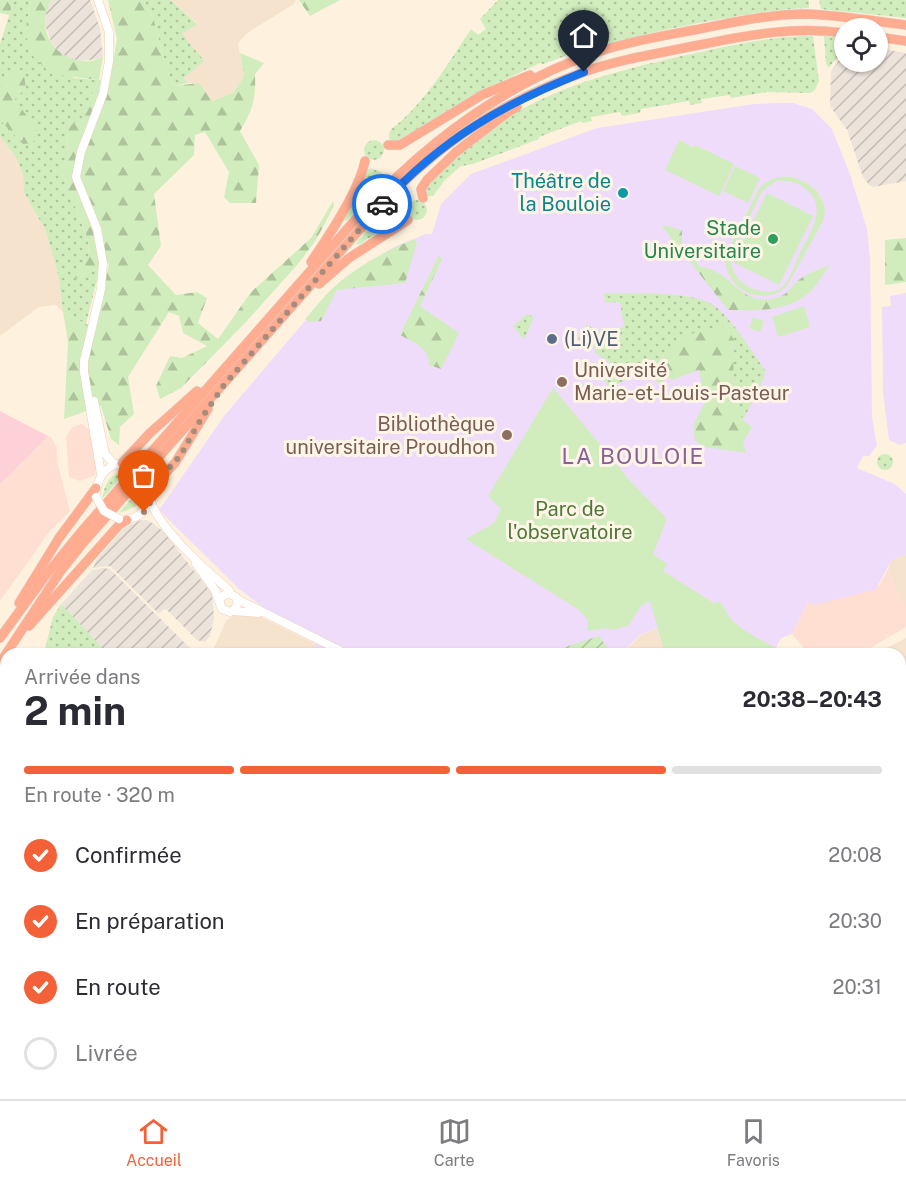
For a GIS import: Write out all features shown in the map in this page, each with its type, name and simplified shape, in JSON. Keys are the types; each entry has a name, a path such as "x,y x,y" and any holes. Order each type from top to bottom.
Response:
{"highway":[{"path":"387,145 400,145 482,94 555,65 623,45 770,16 825,15 906,25"},
{"path":"10,648 60,572 174,439 392,193 453,139 497,111 584,72 622,62 768,33 813,30 834,32"},
{"path":"888,38 906,41"},
{"path":"423,198 421,189 427,180 456,152 508,112 547,92 622,62"},
{"path":"0,636 67,549 291,291 387,185 428,147 494,100 566,63"},
{"path":"291,291 331,233 359,179 365,161"},
{"path":"284,315 349,258 408,220"},
{"path":"122,464 150,433 226,366"},
{"path":"151,484 180,456 224,385"},
{"path":"0,636 59,538 96,492"},
{"path":"13,648 123,519"}],"main road":[{"path":"98,0 109,32 109,61 103,94 76,169 79,187 97,230 103,262 101,289 87,343 84,372 102,474 96,492 104,511 123,519 140,515 150,516 166,526"},
{"path":"87,343 89,376 103,447 110,462 140,468 151,484 151,501 157,516 190,555 215,590 223,610 253,612 273,617"},
{"path":"102,474 122,464"},
{"path":"140,515 151,501"},
{"path":"190,555 237,599 335,648"},
{"path":"219,601 224,595 230,594"},
{"path":"233,611 237,606 237,599"}],"shaded area":[{"path":"51,0 90,0 100,28 103,57 80,61 63,57 51,42 45,25 46,11"},
{"path":"171,0 296,0 294,4 247,33 238,43 244,76 234,92 211,101 199,84 188,83 184,78 182,34 197,23"},
{"path":"888,50 906,53 906,181 873,187 863,177 847,130 830,106 831,71 834,67 834,72 888,72"},
{"name":"Université Marie-et-Louis-Pasteur","path":"793,103 812,109 832,129 850,174 867,229 870,258 872,417 877,446 869,456 863,456 857,468 895,484 906,494 906,554 891,561 876,589 815,605 808,602 792,634 781,638 776,648 663,648 657,628 640,635 627,648 345,648 267,610 239,589 159,510 224,416 333,288 350,274 394,247 426,234 432,234 441,204 471,174 597,128 754,104"},
{"path":"0,136 17,159 23,176 24,193 45,229 58,274 63,312 56,305 39,307 0,336"},
{"path":"906,293 906,443 900,445 889,440 883,392 882,307 891,306 890,296"},
{"path":"0,411 48,436 0,484"},
{"path":"82,424 89,429 97,468 94,476 80,481 69,477 66,438 72,427"},
{"path":"48,436 57,448 57,461 70,511 49,532 0,601 0,484"},
{"path":"141,520 147,520 164,532 212,594 214,618 210,636 205,642 197,640 167,610 164,609 159,614 110,566 93,568 97,559 124,528"},
{"path":"906,554 906,609 899,598 888,569 891,561"},
{"path":"110,569 190,648 45,648 53,617 61,604 92,570"},
{"path":"888,569 899,598 906,609 906,627 870,648 804,648 792,634 808,602 879,586"},
{"path":"242,613 257,615 316,644 314,648 214,648 226,621"},
{"path":"657,628 663,648 628,648 641,635"},
{"path":"906,638 906,648 887,648"},
{"path":"317,642 328,648 314,648"}],"green space":[{"path":"0,0 14,0 9,15 0,13"},
{"path":"14,0 31,0 25,32 74,78 98,80 82,119 68,127 67,157 61,169 88,240 89,258 78,279 98,267 86,324 63,312 58,274 45,229 24,193 23,176 17,159 0,136 0,44"},
{"path":"31,0 51,0 45,23 51,42 57,49 73,59 83,61 103,57 99,80 110,80 117,39 108,0 145,0 144,5 153,17 166,68 174,86 199,83 212,101 234,92 244,76 240,53 264,63 255,74 253,104 240,131 259,165 256,203 230,203 224,197 229,172 205,132 195,135 194,155 154,194 161,246 148,265 176,295 197,292 207,298 198,323 218,339 251,292 311,238 333,201 334,206 316,240 298,264 246,322 181,388 160,399 156,386 170,356 182,358 207,346 183,333 179,316 169,312 128,377 134,414 120,427 119,445 111,439 101,406 64,419 68,342 63,312 96,329 109,263 78,279 75,277 89,258 88,240 61,169 67,157 68,127 82,118 98,80 51,74 32,55 25,32"},
{"path":"145,0 171,0 197,24 182,34 204,61 184,78 188,83 174,86 166,68 153,17 144,5"},
{"path":"299,0 340,0 310,16"},
{"path":"498,0 809,0 809,8 759,13 688,25 625,39 540,63 473,95 398,142 390,141 391,130 429,90 471,29 478,35 486,29 480,19"},
{"path":"819,0 906,0 906,18 821,9"},
{"path":"813,36 819,81 815,90 810,93 767,92 731,98 730,95 701,99 702,103 690,105 689,101 641,109 640,113 622,116 620,112 591,117 592,121 582,123 581,121 473,164 461,166 445,180 433,196 427,196 427,187 433,178 476,140 504,120 561,91 624,70 737,44 767,39"},
{"path":"824,36 834,37 834,61 829,68 826,64"},
{"path":"20,69 24,75 26,88 15,99 37,131 33,143 23,144 0,120 0,90 11,72"},
{"path":"374,140 381,143 384,150 381,157 374,160 367,157 364,150 367,143"},
{"path":"679,140 694,148 695,145 734,164 719,196 665,170"},
{"path":"735,166 760,178 748,203 723,191"},
{"path":"371,168 387,177 347,220 340,223 366,171"},
{"path":"787,177 805,182 816,190 824,204 823,221 787,286 767,296 746,292 730,277 726,267 726,255 761,186 777,178","holes":["776,181 788,181 806,189 813,196 817,213 812,230 791,274 782,287 770,292 754,289 739,280 733,270 731,256 762,191"]},
{"name":"Stade Universitaire","path":"767,193 813,216 779,285 733,262"},
{"path":"398,196 401,218 358,245 356,243"},
{"path":"417,200 424,203 427,210 424,217 417,220 410,217 407,210 410,203"},
{"path":"661,225 682,230 682,244 700,267 720,274 745,294 755,298 766,300 779,297 803,277 830,265 810,292 792,304 771,309 728,310"},
{"path":"906,238 906,282 885,285 885,240"},
{"path":"414,239 417,243 405,283 337,290 321,321 309,322 305,319 342,280 382,254"},
{"path":"439,255 442,259 420,306 459,333 441,369 429,365 429,359 424,350 400,335"},
{"path":"604,293 690,297 703,300 720,311 735,327 765,370 764,378 743,420 736,407 733,360 735,343 678,348 660,359 651,378 633,375 610,389 600,373 604,375 612,364 594,352 596,349 578,338 586,325 591,327 591,332 624,327 620,302 605,303"},
{"path":"804,306 810,327 778,337 772,317"},
{"path":"527,314 534,317 524,340 513,326"},
{"path":"753,317 764,321 760,332 749,328"},
{"path":"727,325 735,343 733,360 736,407 743,420 752,427 743,442 746,453 705,447 695,441 693,426 705,402 699,370 672,380 666,377 661,385 651,378 660,359 677,348 677,337"},
{"name":"Parc de l'observatoire","path":"553,388 631,482 667,519 653,554 667,564 663,571 715,604 718,601 737,624 753,636 776,648 663,648 650,601 641,606 628,626 612,630 608,628 587,631 588,620 579,610 466,539 494,523 501,509 488,496"},
{"path":"885,454 893,462 885,470 877,462"},
{"path":"126,472 102,499 109,480"},
{"path":"144,484 143,496 138,504 119,513"},
{"path":"61,604 102,648 45,648 53,617"},
{"path":"599,636 608,648 562,648"}],"way so far":[{"path":"144,512 151,501 152,487 180,456 224,385 382,204"}],"place":[{"name":"Théâtre de la Bouloie","path":"623,193"},
{"name":"Stade Universitaire","path":"773,239"},
{"name":"(Li)VE","path":"552,339"},
{"name":"Université Marie-et-Louis-Pasteur","path":"562,382"},
{"name":"Bibliothèque universitaire Proudhon","path":"507,435"}],"district":[{"name":"LA BOULOIE","path":"633,456"}],"route":[{"path":"382,204 433,155 474,124 519,100 584,72"}]}
